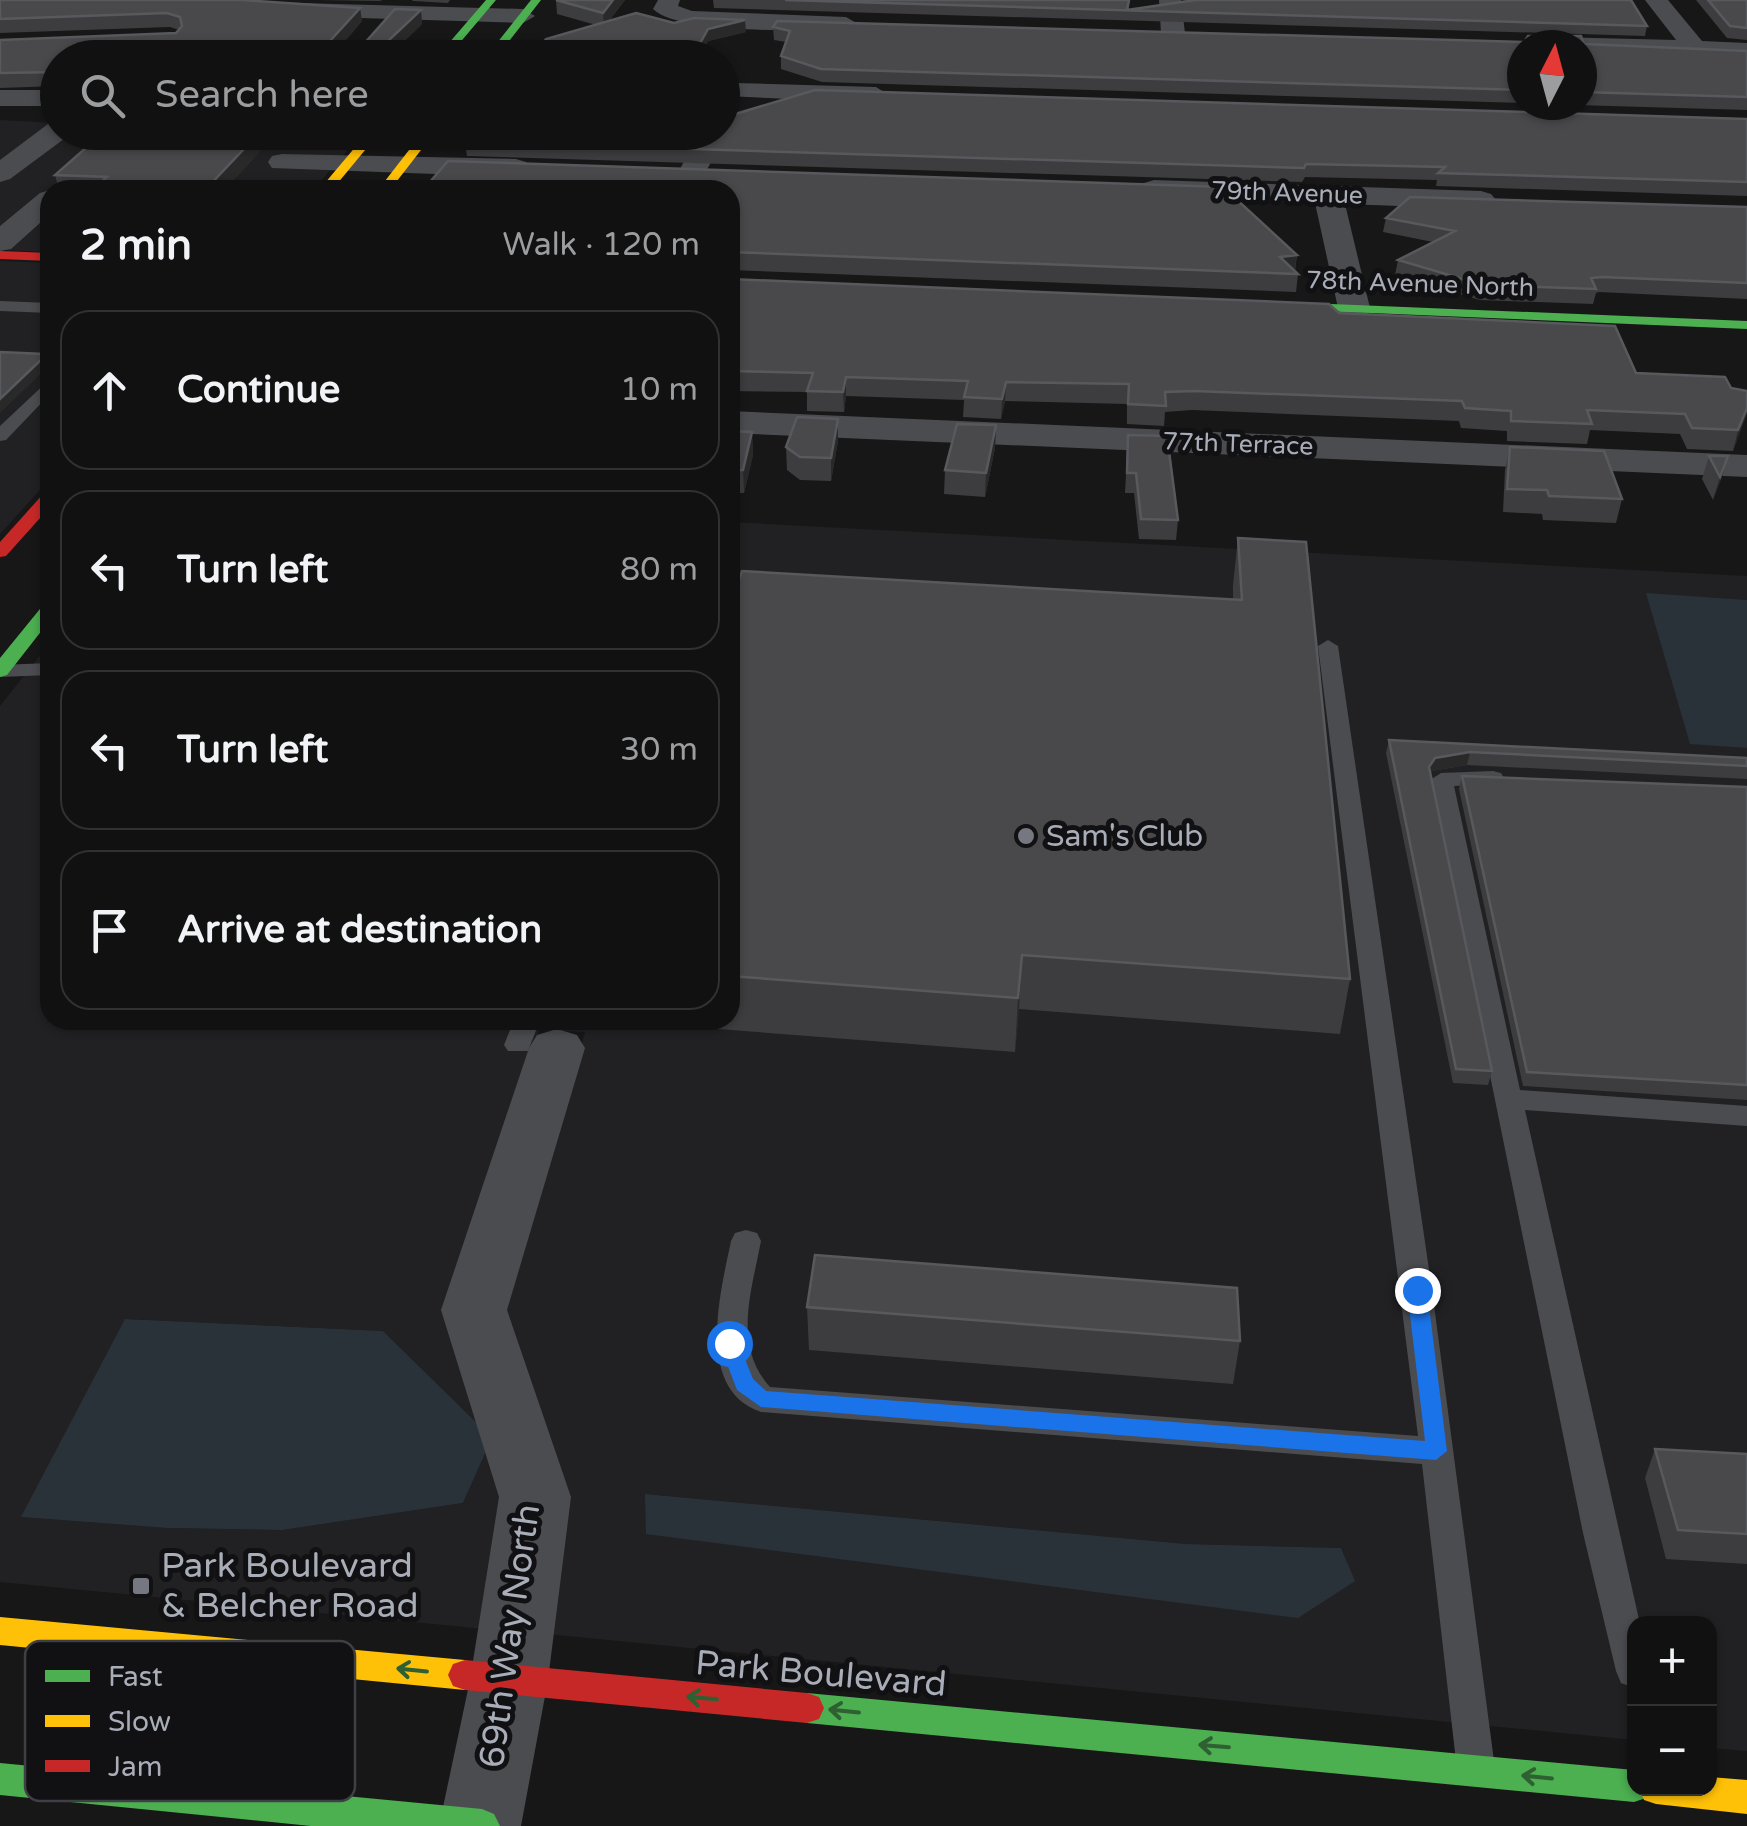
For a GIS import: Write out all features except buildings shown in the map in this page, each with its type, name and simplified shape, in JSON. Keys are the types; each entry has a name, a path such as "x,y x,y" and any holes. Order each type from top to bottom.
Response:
{"main road":[{"path":"456,40 484,8"},
{"path":"504,40 530,8"},
{"path":"333,180 359,150"},
{"path":"392,180 416,150"},
{"path":"2,245 40,255"},
{"name":"78th Avenue North","path":"1242,304 1747,325"},
{"path":"0,552 40,508"},
{"path":"0,671 40,621"},
{"name":"Park Boulevard","path":"0,1630 112,1641"},
{"name":"Park Boulevard","path":"355,1665 1627,1785"},
{"path":"0,1779 25,1781"},
{"path":"1717,1794 1747,1797"},
{"path":"225,1801 480,1826"}],"street":[{"path":"669,0 665,9 680,16 763,30 864,24"},
{"path":"1170,0 1173,33"},
{"path":"1656,0 1696,48"},
{"path":"203,11 236,5 530,8"},
{"path":"368,34 392,6"},
{"path":"1597,45 1747,50"},
{"path":"740,93 893,96"},
{"path":"0,98 40,98"},
{"path":"0,173 40,143"},
{"path":"692,173 704,150"},
{"path":"284,159 542,169"},
{"path":"654,172 732,174"},
{"name":"79th Avenue","path":"1129,188 1508,201"},
{"path":"1328,195 1354,308"},
{"path":"2,245 40,209"},
{"path":"2,245 40,239"},
{"name":"77th Terrace","path":"740,422 1747,466"},
{"name":"69th Way North","path":"480,1826 509,1680 534,1497 474,1310 534,1038"}],"lane":[{"path":"0,306 40,308"},
{"path":"0,436 40,394"},
{"path":"1328,646 1476,1771"},
{"path":"0,671 40,673"},
{"path":"1508,778 1441,780 1600,1533 1627,1643"},
{"path":"1511,1099 1747,1116"},
{"path":"746,1241 729,1343 744,1384 761,1399 1436,1451"}],"shaded area":[{"path":"0,120 40,122 40,134 0,164"},
{"path":"41,150 348,150 322,180 40,180 40,252 0,250 0,180"},
{"path":"0,261 40,263 40,490 0,534"},
{"path":"740,523 1747,576 1747,600 1647,594 1690,743 1747,748 1747,1751 1717,1749 1717,1616 1627,1616 1627,1739 547,1634 503,1306 531,1224 585,1032 539,1030 740,1030","holes":["646,1494 1186,1544 1341,1548 1354,1581"]},
{"path":"1646,593 1747,600 1747,748 1690,744"},
{"path":"40,656 40,1030 539,1030 479,1221 480,1426 383,1331 126,1319 22,1517 168,1528 282,1530 463,1503 487,1449 503,1504 485,1629 0,1582 0,706"},
{"path":"125,1319 383,1331 480,1426 487,1449 463,1503 282,1530 168,1528 21,1517"},
{"path":"645,1494 1186,1544 1341,1548 1355,1581 1298,1618 646,1534"}],"traffic: fast":[{"path":"457,40 491,0"},
{"path":"504,40 536,0"},
{"path":"1260,305 1747,325"},
{"path":"0,671 40,621"},
{"path":"807,1708 1627,1785"},
{"path":"0,1779 25,1781"},
{"path":"226,1801 482,1826"}],"traffic: slow":[{"path":"334,180 359,150"},
{"path":"392,180 416,150"},
{"path":"0,1631 106,1641"},
{"path":"355,1665 465,1675"},
{"path":"1717,1794 1747,1797"}],"traffic: jam":[{"path":"0,255 40,257"},
{"path":"0,552 40,508"},
{"path":"465,1675 807,1708"}],"place":[{"name":"Sam's Club","path":"1026,836"},
{"name":"Park Boulevard & Belcher Road","path":"141,1586"}],"route":[{"path":"729,1343 744,1384 761,1399 1436,1451 1417,1290"}]}
